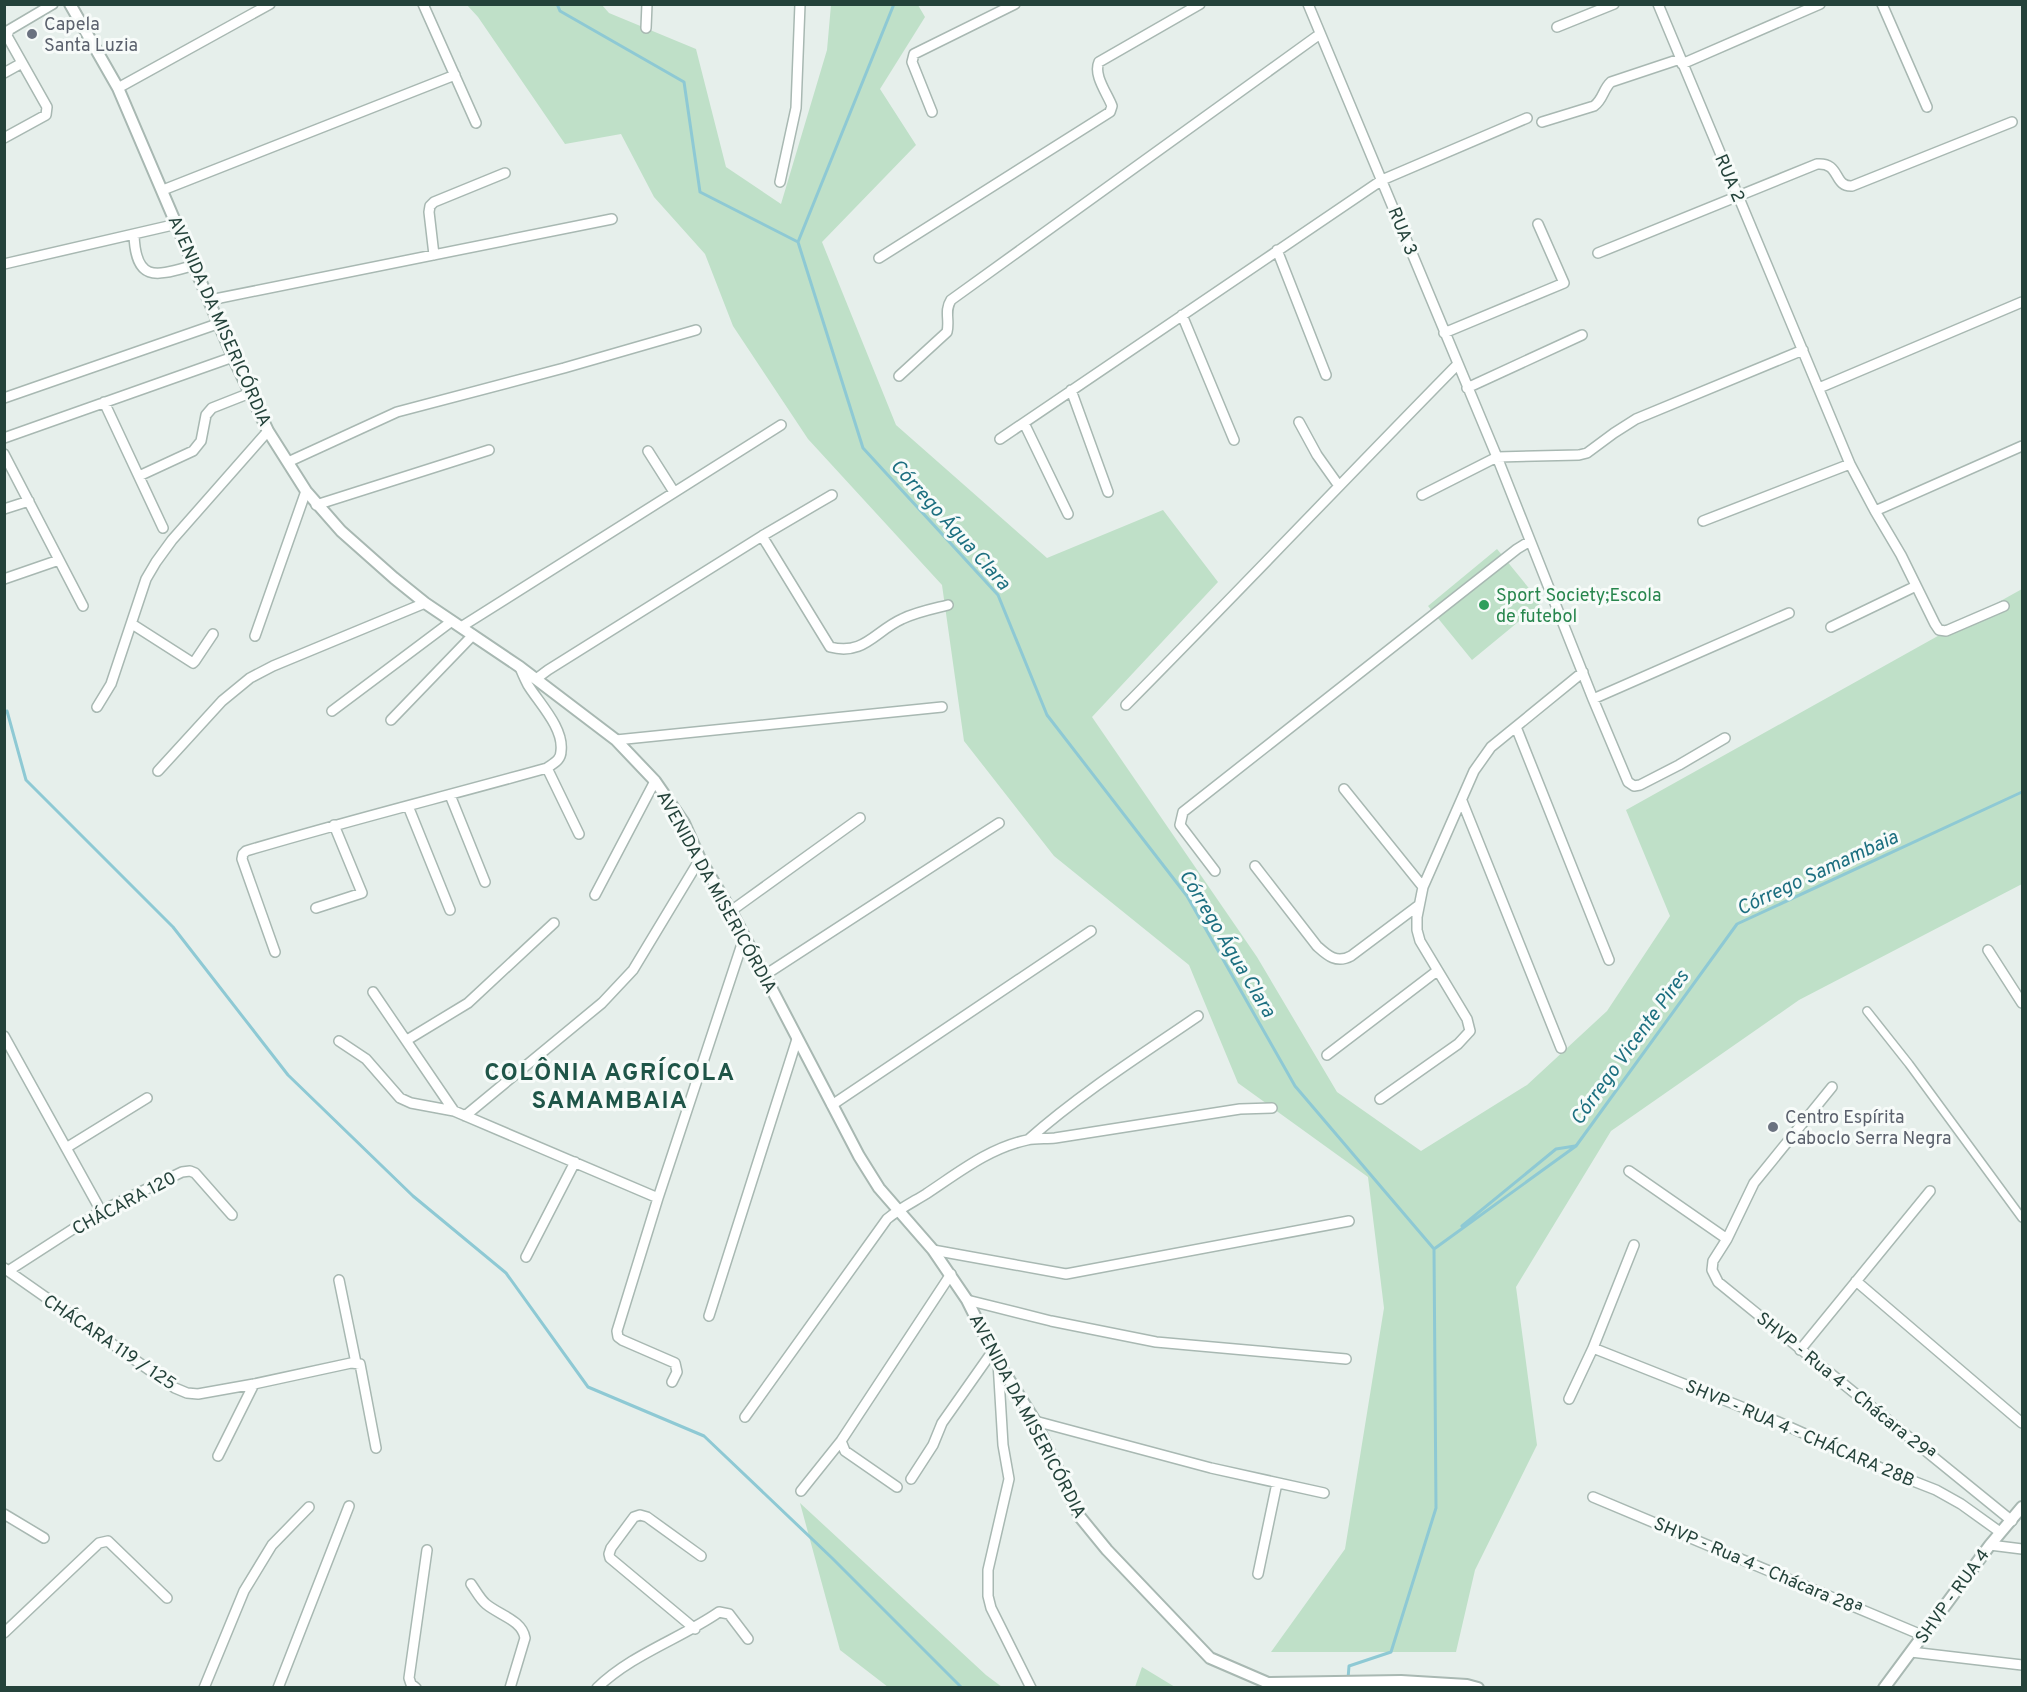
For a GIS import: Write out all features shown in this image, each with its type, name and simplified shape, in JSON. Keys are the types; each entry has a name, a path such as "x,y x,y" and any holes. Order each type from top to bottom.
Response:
{"street":[{"path":"4,138 46,115 47,112 47,108 7,33 53,4"},
{"name":"AVENIDA DA MISERICÓRDIA","path":"70,4 118,88 233,357 268,431 306,491 316,505 358,548 425,603 520,667 616,740 656,781 684,823 700,859 732,911 797,1039 869,1172 897,1210 951,1274 967,1300 992,1352 1035,1421 1072,1502 1090,1531 1210,1658 1268,1683 1401,1681 1467,1685 1478,1688"},
{"path":"118,88 270,4"},
{"path":"423,4 476,123"},
{"path":"646,28 647,4"},
{"path":"780,182 796,108 800,4"},
{"path":"932,112 912,62 914,54 1016,4"},
{"path":"879,258 1110,112 1112,106 1096,68 1099,62 1200,4"},
{"name":"RUA 3","path":"1308,4 1497,458 1628,782 1634,786 1640,785 1725,738"},
{"path":"1557,27 1614,4"},
{"name":"RUA 2","path":"1658,4 1850,464 1901,555 1939,630 1946,631 2004,606"},
{"path":"1542,123 1594,106 1600,101 1611,82 1681,62 1820,4"},
{"path":"1882,4 1927,107"},
{"path":"899,376 947,332 946,311 951,300 1320,34"},
{"path":"4,73 22,63"},
{"path":"163,190 455,75"},
{"path":"1000,439 1382,180 1527,118"},
{"path":"1598,253 1810,166 1823,163 1832,166 1846,186 1852,186 2012,122"},
{"path":"434,255 430,206 434,202 505,173"},
{"path":"210,300 612,219"},
{"path":"4,264 177,224"},
{"path":"1444,333 1564,283 1538,224"},
{"path":"134,235 136,258 141,267 151,273 162,274 195,265"},
{"path":"1277,250 1326,375"},
{"path":"1819,388 2022,302"},
{"path":"1182,315 1234,440"},
{"path":"4,398 219,324"},
{"path":"288,462 397,412 696,330"},
{"path":"1467,388 1582,335"},
{"path":"1422,495 1497,458 1587,453 1628,423 1803,351"},
{"path":"4,438 233,357"},
{"path":"1126,705 1457,365"},
{"path":"1071,390 1108,492"},
{"path":"139,476 193,451 201,441 206,415 212,408 250,393"},
{"path":"104,402 163,528"},
{"path":"1299,422 1317,455 1339,486"},
{"path":"1024,423 1068,514"},
{"path":"332,711 456,624 781,425"},
{"path":"97,707 111,684 146,579 156,562 172,540 268,431"},
{"path":"1875,511 2022,446"},
{"path":"316,505 489,450"},
{"path":"648,451 674,492"},
{"path":"4,454 83,606"},
{"path":"1703,521 1850,464"},
{"path":"255,636 306,491"},
{"path":"536,679 762,536 832,495"},
{"path":"4,509 28,501"},
{"path":"762,536 830,647 849,649 864,645 900,619 948,605"},
{"path":"1215,871 1179,825 1183,812 1530,541"},
{"path":"4,579 59,560"},
{"path":"1831,627 1916,586"},
{"path":"158,771 222,701 250,678 273,666 425,603"},
{"path":"1593,699 1789,613"},
{"path":"132,624 193,663 213,634"},
{"path":"391,720 473,635"},
{"path":"275,952 242,859 246,851 547,768 558,761 562,750 559,737 543,705 527,684 520,667"},
{"path":"1380,1099 1458,1044 1470,1031 1467,1019 1437,971 1417,930 1419,905 1424,887 1474,771 1491,747 1582,672"},
{"path":"616,740 942,707"},
{"path":"1516,727 1609,960"},
{"path":"547,768 579,834"},
{"path":"595,895 656,781"},
{"path":"1344,789 1424,887"},
{"path":"450,795 485,882"},
{"path":"1462,801 1561,1048"},
{"path":"408,806 450,910"},
{"path":"732,911 860,818"},
{"path":"765,975 999,823"},
{"path":"316,908 362,892 334,825"},
{"path":"465,1116 602,1003 620,985 633,970 700,859"},
{"path":"1256,866 1317,946 1329,957 1335,959 1346,959 1351,956 1419,905"},
{"path":"406,1040 468,1003 554,923"},
{"path":"832,1105 1091,931"},
{"path":"672,1382 677,1372 675,1363 622,1340 618,1337 618,1331 658,1198 744,938"},
{"path":"1988,950 2022,1003"},
{"path":"1327,1055 1437,971"},
{"path":"374,992 454,1111"},
{"path":"1868,1011 2022,1218"},
{"path":"1029,1139 1050,1120 1198,1016"},
{"path":"4,1036 100,1211"},
{"path":"709,1317 797,1039"},
{"path":"339,1041 366,1059 400,1098 411,1103 454,1111 658,1198"},
{"name":"SHVP - Rua 4 - Chácara 29ª","path":"1832,1087 1754,1184 1713,1261 1712,1270 1715,1277 1800,1350 2012,1521"},
{"path":"66,1148 147,1098"},
{"path":"745,1417 887,1219 897,1210 991,1152 1029,1139 1055,1138 1240,1109 1272,1108"},
{"path":"526,1257 575,1162"},
{"path":"1629,1171 1726,1239"},
{"name":"CHÁCARA 120","path":"6,1269 100,1211 182,1172 195,1173 232,1215"},
{"path":"1800,1350 1930,1191"},
{"path":"933,1250 1066,1274 1349,1221"},
{"path":"1569,1399 1593,1348 1634,1245"},
{"name":"CHÁCARA 119 / 125","path":"6,1269 175,1388 198,1394 358,1364"},
{"path":"801,1491 841,1441 951,1274"},
{"path":"339,1280 376,1448"},
{"path":"1856,1281 2022,1423"},
{"path":"967,1300 1051,1321 1156,1342 1346,1359"},
{"name":"SHVP - RUA 4 - CHÁCARA 28B","path":"1593,1348 1767,1417 1936,1490 1961,1504 2000,1532"},
{"path":"910,1479 933,1444 942,1423 992,1352"},
{"path":"998,1362 1003,1445 1009,1479 988,1570 988,1596 991,1608 1031,1688"},
{"path":"218,1456 254,1384"},
{"path":"1035,1421 1200,1465 1324,1493"},
{"path":"841,1441 845,1451 897,1487"},
{"path":"1258,1574 1277,1482"},
{"name":"SHVP - Rua 4 - Chácara 28ª","path":"1593,1497 1923,1636"},
{"path":"278,1688 349,1506"},
{"name":"SHVP - RUA 4","path":"1884,1688 1990,1545 2022,1507"},
{"path":"204,1688 244,1591 272,1545 309,1508"},
{"path":"4,1514 44,1538"},
{"path":"695,1629 610,1558 609,1554 634,1517 640,1515 647,1517 701,1556"},
{"path":"4,1633 104,1540 108,1541 167,1598"},
{"path":"1990,1545 2022,1549"},
{"path":"416,1688 411,1684 409,1678 427,1550"},
{"path":"471,1584 483,1602 520,1625 524,1632 525,1638 510,1688"},
{"path":"597,1688 613,1672 629,1662 695,1629 720,1612 729,1614 748,1639"},
{"path":"1911,1652 2022,1665"}],"green space":[{"path":"467,5 602,5 609,13 696,49 726,167 781,204 827,50 831,5 918,5 925,17 880,89 916,145 822,242 896,425 1047,558 1163,510 1218,582 1092,717 1257,957 1337,1092 1421,1151 1527,1085 1607,1011 1670,916 1626,810 2022,589 2022,884 1799,1000 1611,1131 1516,1287 1537,1445 1475,1570 1456,1652 1271,1652 1345,1549 1384,1308 1368,1177 1238,1083 1189,965 1054,856 964,741 942,585 808,439 733,326 705,254 654,197 621,134 565,144 478,17"},
{"name":"Sport Society;Escola de futebol","path":"1497,549 1541,603 1472,660 1428,606"},
{"path":"800,1503 986,1675 1002,1687 888,1687 840,1650"},
{"path":"1142,1667 1175,1687 1135,1687"}],"waterway":[{"path":"557,4 560,11 684,82 700,192 798,242"},
{"name":"Córrego Água Clara","path":"894,4 798,242 863,448 998,595 1047,715 1187,896 1295,1086 1434,1249 1576,1146 1737,924 2022,792"},
{"path":"7,711 26,780 173,927 288,1075 413,1196 506,1273 588,1387 704,1436 832,1558 962,1688"},
{"name":"Córrego Vicente Pires","path":"1462,1226 1556,1149 1575,1146"},
{"name":"Córrego Vicente Pires","path":"1348,1679 1349,1666 1391,1652 1436,1508 1434,1249"}],"place":[{"name":"Capela Santa Luzia","path":"32,34"},
{"name":"Sport Society;Escola de futebol","path":"1484,605"},
{"name":"Centro Espírita Caboclo Serra Negra","path":"1773,1127"}],"district":[{"name":"COLÔNIA AGRÍCOLA SAMAMBAIA","path":"610,1086"}],"water label":[{"name":"Córrego Samambaia","path":"1817,872"}]}
